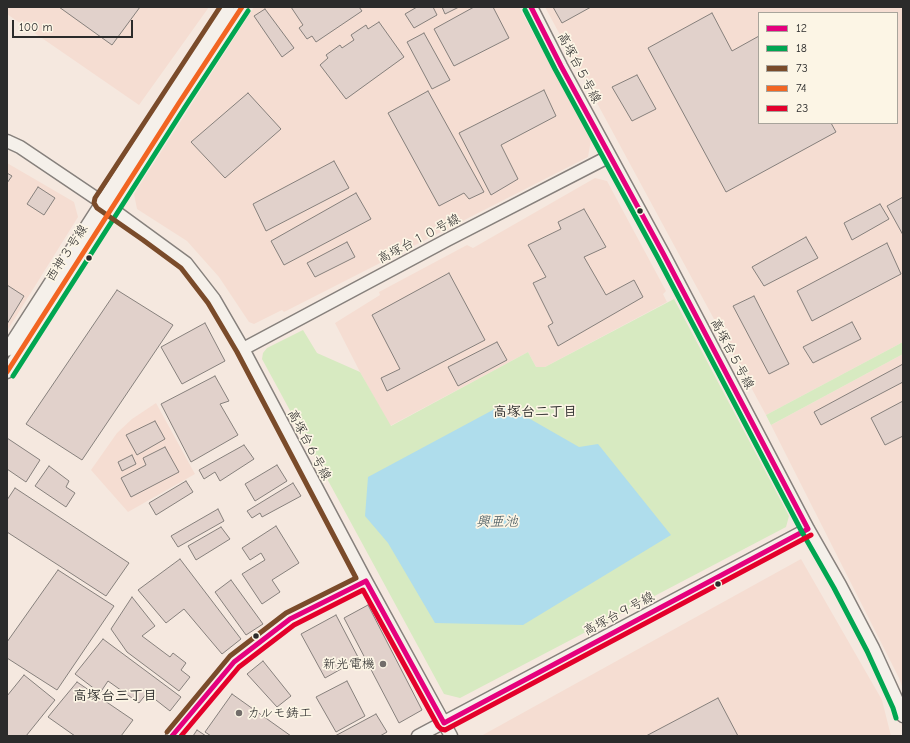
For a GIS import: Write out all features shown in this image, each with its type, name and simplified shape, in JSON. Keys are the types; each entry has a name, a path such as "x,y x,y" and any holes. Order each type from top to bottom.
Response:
{"street":[{"name":"西神３号線","path":"7,350 228,7"},
{"name":"西神３号線","path":"7,372 242,7"},
{"name":"高塚台５号線","path":"531,7 664,255 808,529 840,585 873,648 903,716"},
{"name":"高塚台６号線","path":"7,141 20,147 112,209 186,263 214,299 243,349 366,582 451,736"},
{"name":"高塚台１０号線","path":"243,349 440,244 610,156"},
{"name":"高塚台９号線","path":"418,736 808,529"},
{"path":"172,736 234,662 290,619 366,582"}],"shaded area":[{"path":"7,7 209,7 139,105 7,14"},
{"path":"254,7 519,7 591,140 588,157 284,312 282,310 254,324 249,322 219,277 187,241 137,209 134,194"},
{"path":"545,7 903,7 903,342 766,415"},
{"path":"7,163 74,202 78,217 7,331"},
{"path":"595,178 607,181 666,291 663,294 667,302 545,367 536,367 528,352 390,426 335,323 380,295 379,292 467,245 473,248"},
{"path":"903,354 903,689 899,678 771,425"},
{"path":"156,403 195,474 128,512 91,470 117,433 132,419"},
{"path":"801,559 882,700 891,736 481,736"}],"green space":[{"path":"674,299 789,516 786,527 460,698 444,694 262,359 263,353 267,348 303,330 317,353 360,372 391,426 528,352 536,367 545,367"},
{"path":"903,342 903,354 771,425 766,415"}],"water":[{"name":"興亜池","path":"504,404 579,447 598,444 671,535 523,625 435,623 388,543 365,516 368,477"}],"building":[{"path":"59,7 140,7 112,45"},
{"path":"291,7 359,7 362,11 316,42 312,36 307,39 299,28 303,25"},
{"path":"417,7 433,7 437,15 414,28 405,14"},
{"path":"442,7 459,7 445,14"},
{"path":"474,7 493,7 509,38 454,66 434,29"},
{"path":"553,7 591,7 562,23"},
{"path":"265,9 294,48 282,57 254,16"},
{"path":"712,13 732,51 758,37 758,124 832,124 836,132 726,192 648,48"},
{"path":"379,22 404,57 346,99 320,65 328,58 326,55 340,45 342,48 354,40 351,35 366,25 368,29"},
{"path":"424,33 450,80 432,89 407,42"},
{"path":"637,75 656,109 632,121 612,87"},
{"path":"544,90 556,116 501,145 518,179 491,195 459,133"},
{"path":"428,91 484,192 469,199 464,193 439,206 388,113"},
{"path":"248,93 281,129 225,178 191,142"},
{"path":"334,161 349,188 266,231 253,204"},
{"path":"7,173 12,176 7,183"},
{"path":"38,187 55,198 44,215 27,204"},
{"path":"356,193 371,219 284,265 271,241"},
{"path":"903,197 903,235 887,206"},
{"path":"880,204 889,219 852,240 844,223"},
{"path":"584,209 606,247 584,257 606,295 634,280 643,297 558,346 548,326 553,323 533,283 546,277 528,245 561,229 558,222"},
{"path":"806,237 818,258 764,286 752,267"},
{"path":"347,242 355,257 315,277 307,263"},
{"path":"887,243 901,274 812,321 797,291"},
{"path":"449,273 485,340 387,391 381,378 400,369 372,315"},
{"path":"7,285 24,296 7,324"},
{"path":"117,290 173,325 82,460 26,424"},
{"path":"754,296 789,364 769,374 733,306"},
{"path":"852,322 861,339 813,363 803,347"},
{"path":"205,323 225,361 182,384 161,347"},
{"path":"497,342 507,360 458,386 448,367"},
{"path":"903,364 903,382 821,425 814,412"},
{"path":"215,376 229,401 220,404 238,435 191,462 161,404"},
{"path":"903,401 903,436 885,445 871,418"},
{"path":"155,421 165,439 137,455 126,435"},
{"path":"7,438 40,460 26,482 7,469"},
{"path":"244,445 254,459 220,481 215,472 204,479 199,470"},
{"path":"165,447 179,472 131,497 121,478 146,465 143,458"},
{"path":"132,455 136,464 122,471 118,462"},
{"path":"277,465 287,481 255,501 245,484"},
{"path":"49,466 69,481 66,487 75,493 66,507 35,486"},
{"path":"186,481 193,492 156,515 149,503"},
{"path":"293,483 301,496 262,517 260,513 252,518 247,511"},
{"path":"15,488 129,563 106,596 7,532 7,500"},
{"path":"218,509 224,521 178,547 171,536"},
{"path":"276,526 299,563 272,580 280,592 262,604 242,574 265,560 261,553 250,560 242,548"},
{"path":"221,527 230,539 196,560 188,546"},
{"path":"180,559 241,639 222,654 184,609 166,623 138,590"},
{"path":"58,570 114,606 57,690 7,658 7,642"},
{"path":"231,580 263,624 246,635 215,592"},
{"path":"132,597 155,626 142,636 170,657 173,653 186,663 181,670 190,677 179,691 127,652 111,629"},
{"name":"新光電機","path":"368,605 422,710 399,723 344,618"},
{"path":"336,615 359,659 325,678 301,634"},
{"path":"103,639 181,697 170,711 147,693 139,703 108,681 100,693 75,674"},
{"path":"263,661 291,696 277,707 247,674"},
{"path":"24,675 55,700 26,736 7,736 7,696"},
{"path":"347,681 365,716 336,732 316,697"},
{"path":"77,682 133,720 121,736 75,736 48,717"},
{"name":"カルモ鋳工","path":"232,694 291,736 211,736 205,732"},
{"path":"718,698 738,736 646,736"},
{"path":"376,714 387,732 380,736 335,736"},
{"path":"197,730 206,736 193,736"}],"transit line":[{"name":"73","path":"167,732 230,656 286,613 356,578 237,352 208,303 181,268 97,208 94,203 95,198 220,7"},
{"name":"74","path":"7,372 242,7"},
{"name":"12","path":"531,7 561,66 664,255 808,529"},
{"name":"18","path":"525,10 555,69 658,258 802,532 834,588 867,651 893,708 896,718"},
{"name":"18","path":"13,376 248,11"},
{"name":"12","path":"444,723 808,529"},
{"name":"23","path":"181,736 239,667 294,625 363,590 438,726 445,730 811,535"},
{"name":"12","path":"366,581 444,723"},
{"name":"12","path":"172,736 234,662 290,619 366,581"}],"place":[{"name":"新光電機","path":"383,664"},
{"name":"カルモ鋳工","path":"239,713"}],"district":[{"name":"高塚台二丁目","path":"535,412"},
{"name":"高塚台三丁目","path":"115,696"}]}
